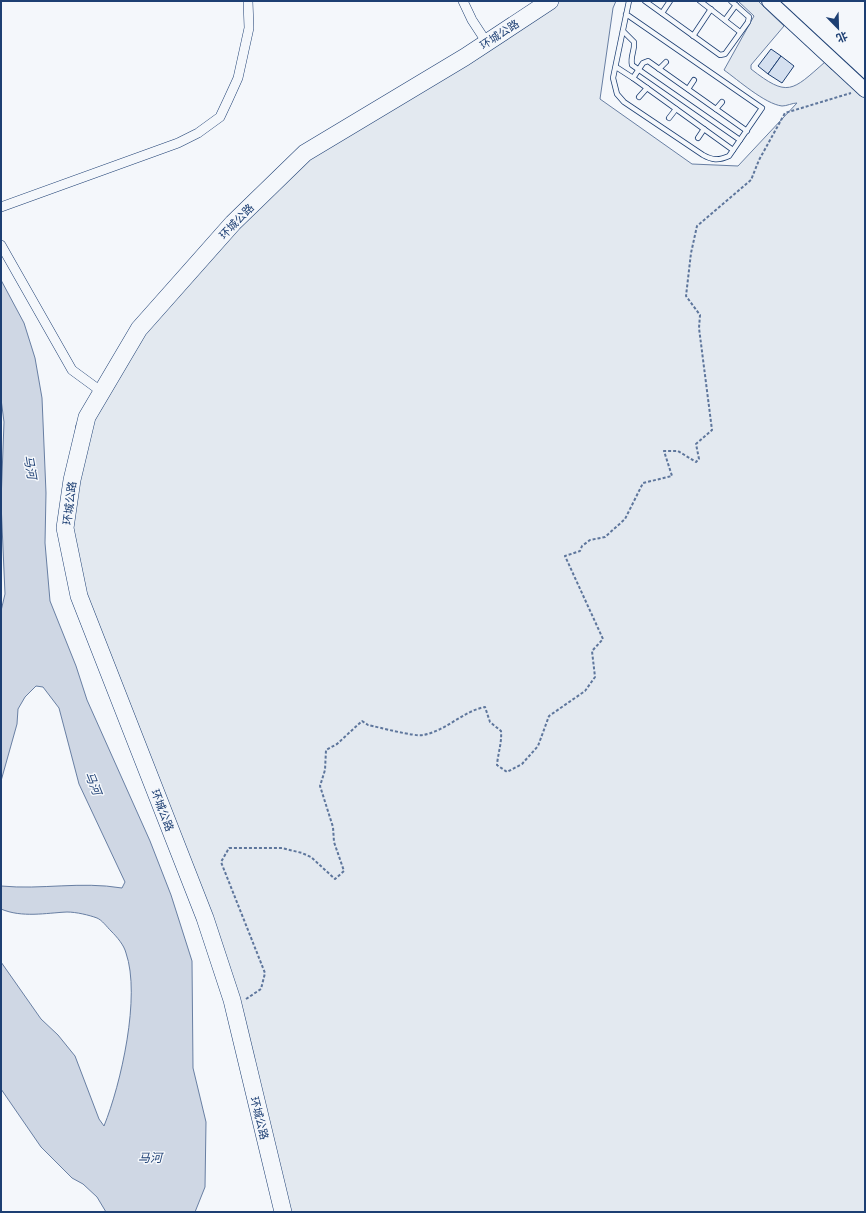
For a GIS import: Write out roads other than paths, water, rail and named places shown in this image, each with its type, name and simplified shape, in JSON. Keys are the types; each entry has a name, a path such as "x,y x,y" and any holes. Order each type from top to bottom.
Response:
{"highway":[{"name":"环城公路","path":"283,1212 233,1007 205,918 79,596 66,528 72,480 87,417 139,329 233,223 305,153 487,42 550,1"}],"main road":[{"path":"769,1 864,90"}],"street":[{"path":"1,207 178,143 198,133 220,117 238,78 249,28 248,1"},
{"path":"463,1 472,20 487,42"},
{"path":"1,245 72,370 102,392"}],"lane":[{"path":"626,14 762,108 728,156 722,159 712,160 624,102 617,94 613,78 616,66 626,14 629,1"},
{"path":"645,1 720,55 725,54 748,22 749,17 731,1"},
{"path":"662,13 670,1"},
{"path":"700,1 740,32"},
{"path":"725,20 736,6"},
{"path":"693,36 711,9"},
{"path":"623,31 633,40 635,49 631,57 632,65 740,140"},
{"path":"633,78 638,69 648,61 746,131"},
{"path":"659,69 666,62"},
{"path":"616,66 733,150"},
{"path":"688,89 694,80"},
{"path":"639,97 647,88"},
{"path":"716,109 722,102"},
{"path":"669,118 676,109"},
{"path":"698,138 704,129"}],"water":[{"name":"马河","path":"1,280 24,323 35,358 42,398 46,493 45,543 50,601 76,666 87,700 150,841 171,895 192,961 193,1068 206,1122 205,1187 195,1212 106,1212 97,1197 83,1184 72,1178 41,1147 1,1089 1,962 41,1019 58,1035 75,1056 99,1119 104,1126 117,1087 127,1040 131,992 130,971 125,950 118,938 99,919 67,912 26,914 9,912 1,909 1,886 31,887 91,885 122,888 125,882 79,784 59,708 43,687 36,686 25,697 18,709 17,724 1,781 1,611 5,594 1,502 4,422 1,399"}]}
